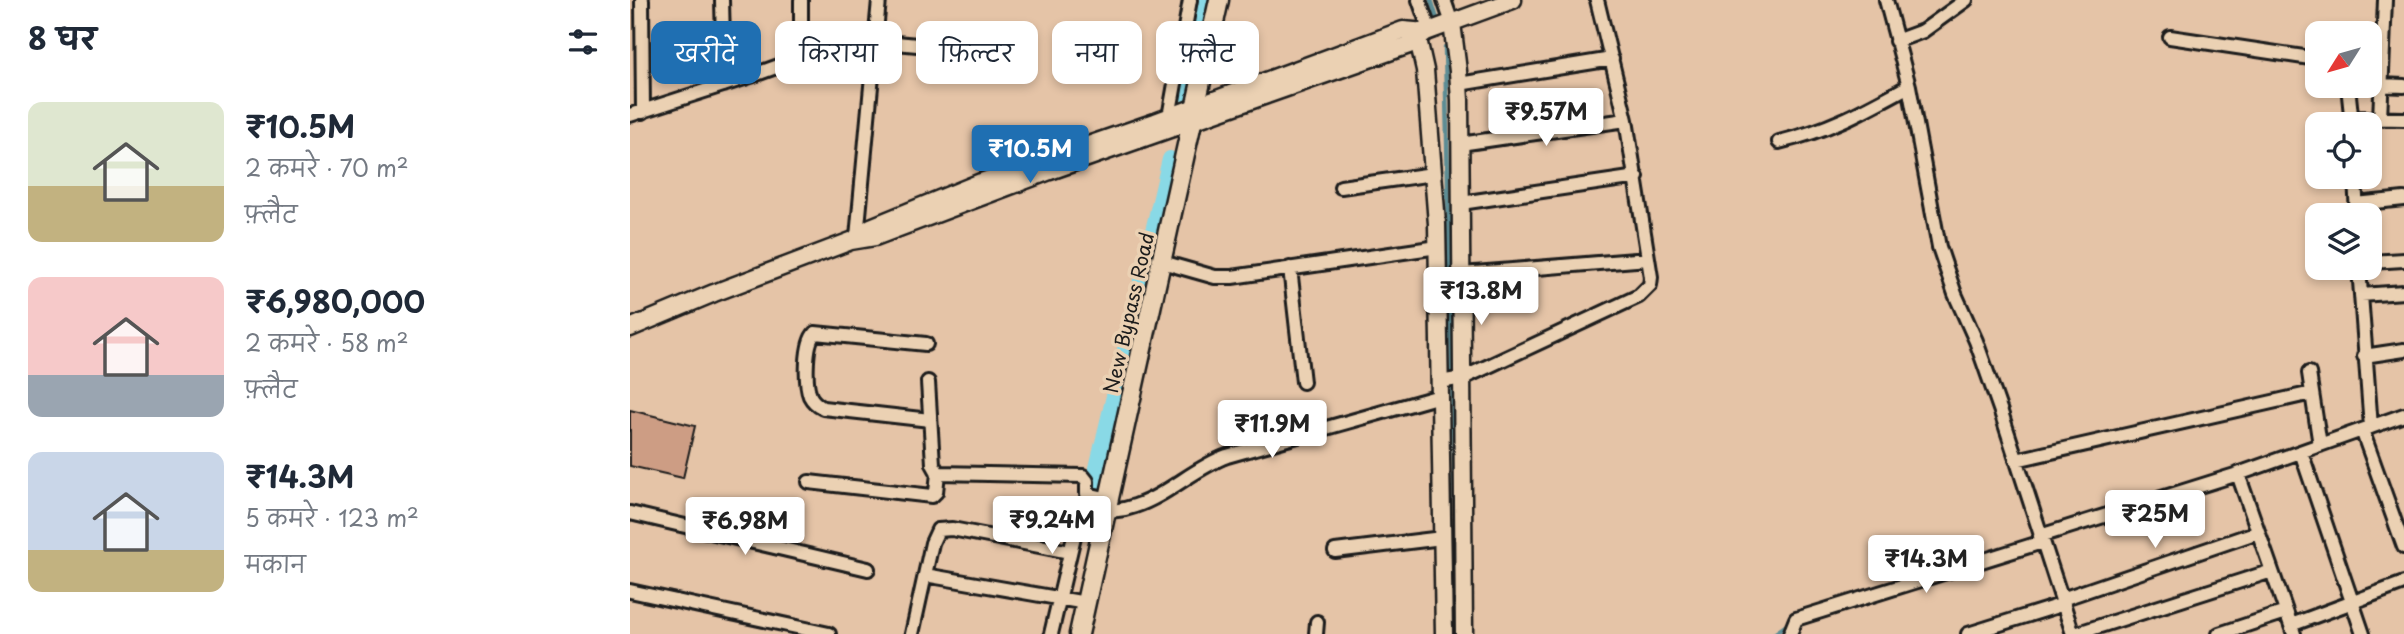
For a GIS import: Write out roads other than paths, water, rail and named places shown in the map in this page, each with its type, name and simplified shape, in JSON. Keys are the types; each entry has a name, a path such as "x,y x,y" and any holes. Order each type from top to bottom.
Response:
{"main road":[{"name":"New Bypass Road","path":"1079,634 1071,600 1162,262 1219,0"}],"street":[{"path":"642,0 643,112"},
{"path":"722,0 724,85"},
{"path":"801,0 801,21"},
{"path":"877,21 879,0"},
{"path":"1169,117 1189,0"},
{"path":"1419,0 1425,34 1425,71 1450,383 1464,634"},
{"path":"1444,0 1452,23 1459,84 1462,274 1450,383 1442,538 1444,634"},
{"path":"630,328 854,239 875,237 1194,114 1359,64 1409,45 1425,34 1513,0"},
{"path":"1051,634 1071,600 1070,552 1079,513 1096,504 1126,509 1147,501 1198,469 1227,456 1450,383 1639,296 1650,285 1637,177 1597,0"},
{"path":"1885,0 1909,86 1939,247 1955,294 1976,341 2074,634 2272,571"},
{"path":"1896,41 1923,31 1966,0"},
{"path":"2382,64 2385,0"},
{"path":"2170,37 2305,57"},
{"path":"1459,84 1612,59"},
{"path":"630,115 775,67"},
{"path":"854,239 870,84"},
{"path":"2382,85 2404,86"},
{"path":"1779,142 1814,134 1839,124 1909,86"},
{"path":"854,239 871,226 981,182 1169,117 1194,114"},
{"path":"2382,118 2404,119"},
{"path":"1460,144 1626,120"},
{"path":"1341,187 1433,174"},
{"path":"1461,204 1637,177"},
{"path":"2382,204 2404,199"},
{"path":"1162,262 1215,277 1232,277 1438,247"},
{"path":"1462,274 1648,259"},
{"path":"2382,261 2404,260"},
{"path":"1290,268 1303,382"},
{"path":"2360,280 2367,429 2404,547"},
{"path":"2361,295 2404,292"},
{"path":"926,344 814,333 807,344 809,391 816,405 822,408 930,420"},
{"path":"2364,356 2404,350"},
{"path":"2309,373 2319,445"},
{"path":"810,482 932,496 936,492 938,473 933,464 928,382"},
{"path":"2016,460 2312,393"},
{"path":"1790,634 1796,620 2238,474 2404,415"},
{"path":"2301,452 2363,634"},
{"path":"938,473 1083,476 1096,504"},
{"path":"2238,474 2293,630 2404,583"},
{"path":"630,513 868,569"},
{"path":"912,634 934,536 938,530 943,528 1070,552"},
{"path":"1968,634 2258,532"},
{"path":"1335,551 1442,538"},
{"path":"925,575 1071,600"},
{"path":"630,591 829,634"},
{"path":"2219,634 2286,612"}],"waterway":[{"path":"1183,93 1202,0"},
{"path":"1431,0 1437,19"},
{"path":"1445,47 1455,508"},
{"path":"1084,523 1170,159"},
{"path":"1774,634 1788,624"}]}
